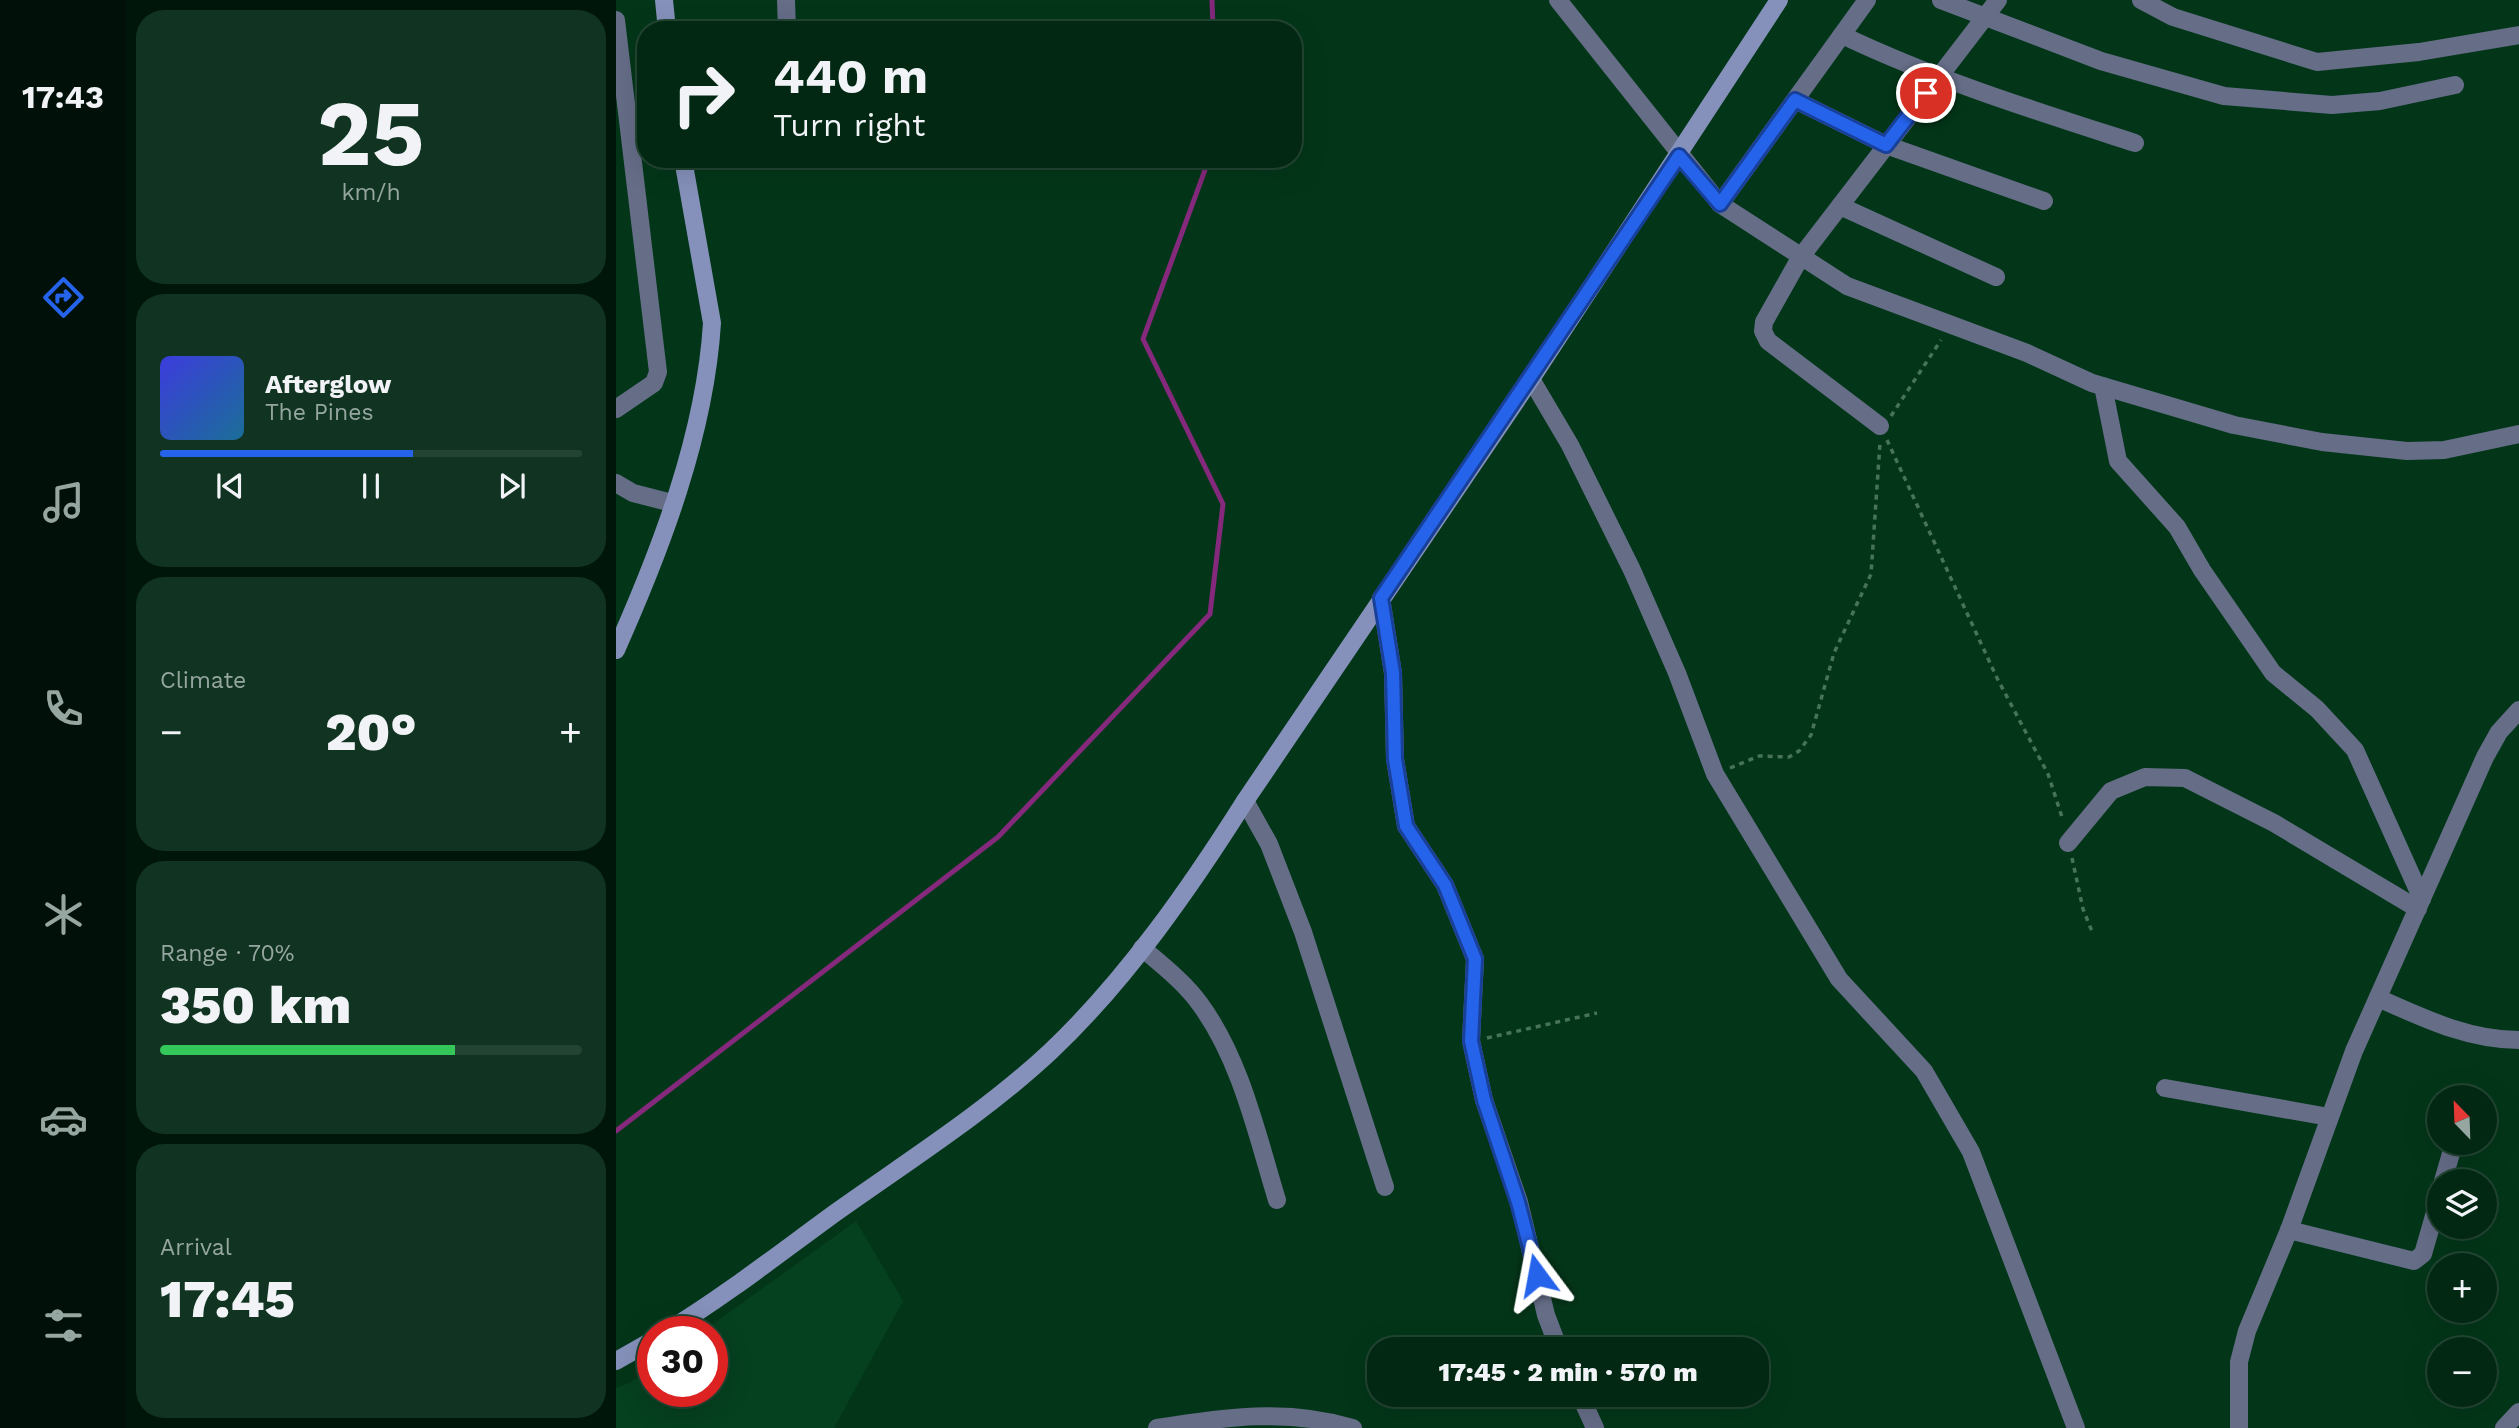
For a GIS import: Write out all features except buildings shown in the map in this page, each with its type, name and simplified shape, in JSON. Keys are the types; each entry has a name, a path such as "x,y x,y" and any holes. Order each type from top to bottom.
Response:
{"street":[{"path":"664,0 666,21"},
{"path":"786,0 787,21"},
{"path":"1558,0 1679,156 1720,204 1847,286 1950,323 2103,386 2234,425 2375,449 2444,450 2519,434"},
{"path":"689,1316 925,1150 1012,1084 1052,1051 1142,948 1200,873 1245,801 1679,156 1779,0"},
{"path":"1720,204 1867,0"},
{"path":"1941,0 2101,61 2224,96 2332,105 2380,101 2455,85"},
{"path":"1880,426 1768,341 1763,331 1800,258 1998,0"},
{"path":"2141,0 2173,17 2317,62 2419,52 2519,34"},
{"path":"616,20 658,372 654,383 616,409"},
{"path":"1842,35 1891,58 1939,76 2136,143"},
{"path":"1795,100 1886,145 2044,201"},
{"path":"616,650 649,571 672,503 706,377 712,323 685,168"},
{"path":"1840,206 1996,277"},
{"path":"1531,379 1570,445 1633,570 1677,673 1715,774 1839,979 1924,1071 1971,1153 1993,1203 2076,1428"},
{"path":"2103,386 2119,461 2171,519 2202,570 2273,673 2317,709 2355,750 2420,904"},
{"path":"616,482 633,493 672,503"},
{"path":"1381,598 1393,673 1395,759 1406,826 1445,885 1475,959 1471,1041 1484,1100 1518,1202 1546,1315 1554,1337"},
{"path":"2239,1428 2239,1363 2247,1331 2289,1230 2329,1117 2484,757 2499,732 2519,710"},
{"path":"2068,843 2111,791 2145,777 2185,778 2274,823 2420,904"},
{"path":"1245,801 1269,844 1303,932 1385,1187"},
{"path":"1142,948 1199,1002 1214,1026 1242,1092 1277,1200"},
{"path":"2378,998 2438,1025 2497,1040 2519,1040"},
{"path":"2165,1088 2329,1117"},
{"path":"2289,1230 2414,1261 2423,1254 2427,1239"},
{"path":"616,1361 637,1349"},
{"path":"1585,1407 1595,1428"},
{"path":"2504,1428 2519,1412"},
{"path":"1157,1428 1220,1418 1271,1415 1322,1420 1353,1428"}],"path":[{"path":"1715,774 1759,756 1788,757 1800,751 1811,735 1833,653 1871,574 1880,426 1896,411 1950,323"},
{"path":"1880,426 1955,582 1997,678 2048,774 2083,909 2093,934"},
{"path":"1471,1041 1597,1013"}],"shaded area":[{"path":"856,1221 903,1301 834,1428 616,1428 616,1388 637,1378 637,1407 728,1407 728,1316 724,1316"}],"waterway":[{"path":"1212,0 1213,21"},
{"path":"616,1131 998,837 1210,614 1223,504 1143,339 1206,168"}],"route":[{"path":"1537,1275 1518,1202 1484,1100 1471,1041 1475,959 1445,885 1420,851 1406,826 1395,759 1393,673 1381,598 1679,156 1720,204 1795,100 1886,145 1926,93"}]}
